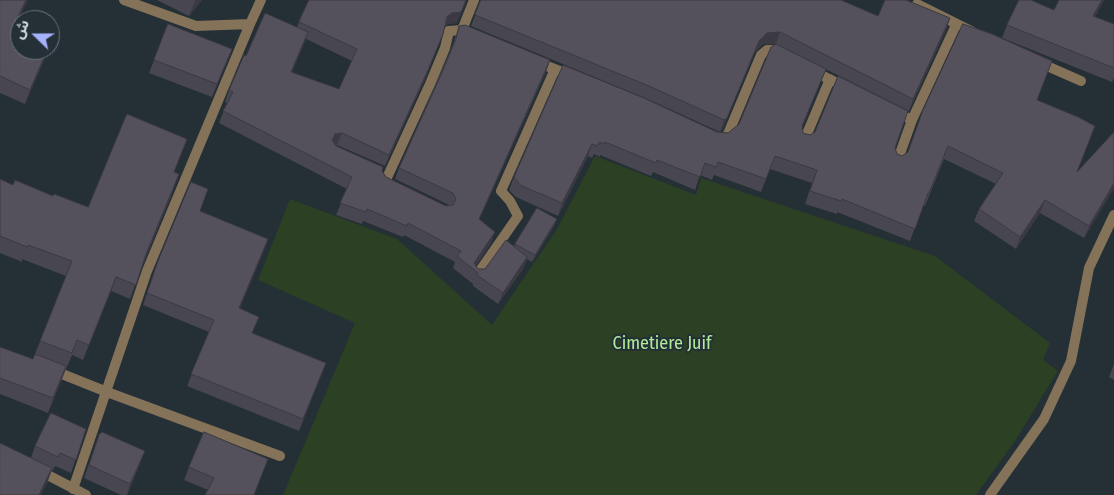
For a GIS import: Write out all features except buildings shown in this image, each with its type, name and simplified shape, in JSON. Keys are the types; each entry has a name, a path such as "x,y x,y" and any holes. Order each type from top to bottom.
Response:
{"street":[{"path":"124,0 196,26 250,24"},
{"path":"73,489 147,271 250,24 262,0"},
{"path":"402,190 385,182 384,174 430,84 445,48 449,31 466,32 474,0"},
{"path":"917,4 983,37"},
{"path":"897,162 912,120 956,25"},
{"path":"707,134 722,139 728,134 762,55 767,50 773,50 789,58"},
{"path":"1027,57 1080,81"},
{"path":"530,59 580,79"},
{"path":"805,67 854,92"},
{"path":"476,275 518,216 510,201 501,191 556,70"},
{"path":"804,141 830,79"},
{"path":"888,108 912,120"},
{"path":"990,495 1044,419 1071,361 1089,268 1114,215"},
{"path":"44,367 106,392 280,456"},
{"path":"32,468 86,495"}],"green space":[{"name":"Cimetiere Juif","path":"595,156 696,195 701,178 935,256 1050,343 1043,360 1058,371 1015,441 976,495 283,495 355,323 258,280 290,199 397,239 492,325 557,229"}]}
